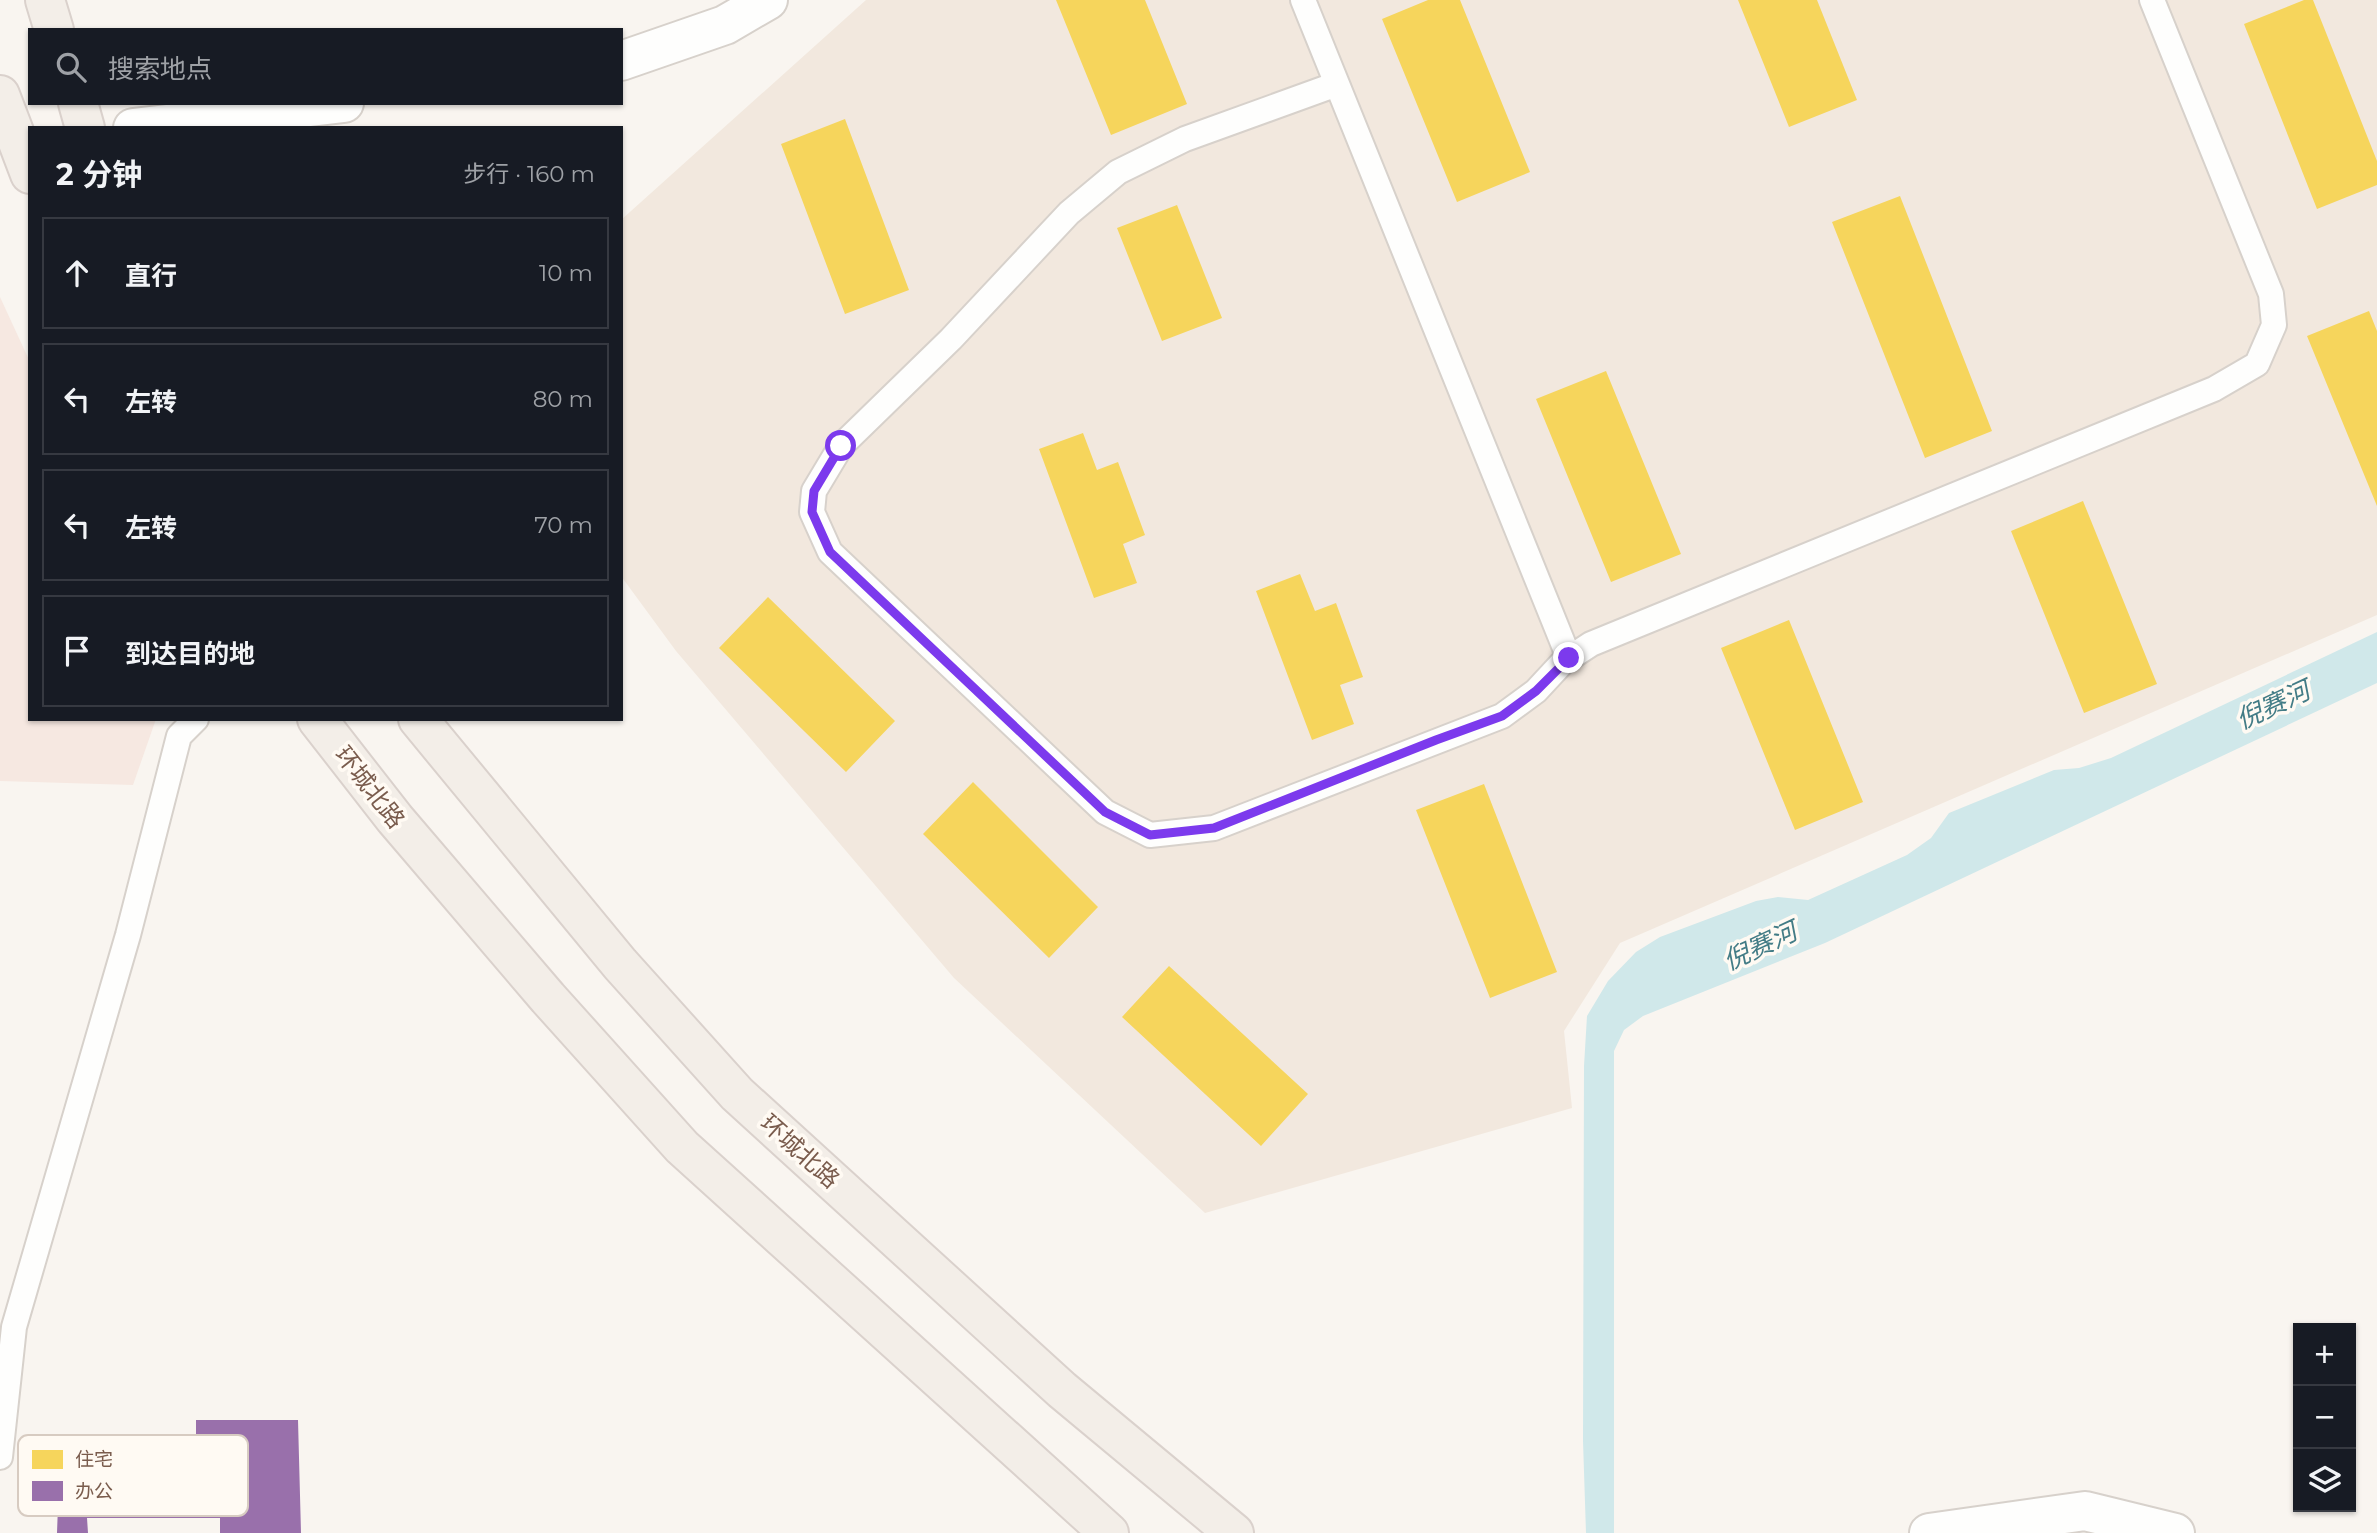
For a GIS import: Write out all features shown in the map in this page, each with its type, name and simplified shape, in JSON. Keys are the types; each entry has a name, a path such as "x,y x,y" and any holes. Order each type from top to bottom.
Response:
{"main road":[{"path":"45,0 53,28"},
{"path":"0,95 28,169"},
{"path":"79,105 84,126"},
{"name":"环城北路","path":"319,721 395,819 548,998 681,1147 1109,1533"},
{"name":"环城北路","path":"420,721 620,964 737,1094 1062,1390 1234,1533"}],"street":[{"path":"623,60 725,25 768,0"},
{"path":"149,126 327,105"},
{"path":"1929,1533 2085,1511 2175,1533"}],"lane":[{"path":"1303,0 1569,658"},
{"path":"1337,84 1185,139 1118,172 1069,213 951,339 841,446 814,491 812,512 830,552 1105,812 1150,835 1214,828 1502,716 1536,691 1569,658 1591,644 2214,389 2257,364 2274,325 2271,294 2152,0"},
{"path":"0,1457 14,1327 128,935 179,737 194,721"}],"shaded area":[{"path":"866,0 2377,0 2377,615 1620,943 1564,1031 1572,1108 1205,1213 954,978 676,651 623,579 623,218"},
{"path":"0,297 28,358 28,721 155,721 133,785 0,781"}],"water":[{"name":"倪赛河","path":"2377,632 2377,683 1825,943 1643,1016 1624,1030 1614,1051 1614,1533 1586,1533 1583,1441 1584,1066 1587,1016 1608,981 1636,952 1660,937 1756,901 1778,897 1808,900 1907,855 1931,838 1949,813 2054,770 2079,768 2111,758"}],"building: 住宅":[{"path":"1056,0 1145,0 1187,104 1111,135"},
{"path":"1428,0 1460,0 1530,172 1457,202 1382,19"},
{"path":"1738,0 1817,0 1857,100 1789,127"},
{"path":"2304,0 2313,0 2377,161 2377,185 2317,209 2244,24"},
{"path":"845,119 909,290 845,314 781,144"},
{"path":"1900,196 1992,431 1925,458 1832,222"},
{"path":"1177,205 1222,318 1162,341 1117,228"},
{"path":"2369,311 2377,331 2377,506 2307,336"},
{"path":"1606,371 1681,554 1611,582 1536,399"},
{"path":"1083,433 1097,470 1118,462 1145,535 1123,544 1137,583 1094,598 1039,449"},
{"path":"2083,501 2157,684 2084,713 2011,531"},
{"path":"1300,574 1315,611 1336,603 1363,677 1340,685 1354,724 1312,740 1256,591"},
{"path":"768,597 895,721 846,772 719,648"},
{"path":"1789,620 1863,802 1795,830 1721,648"},
{"path":"973,782 1098,907 1049,958 923,834"},
{"path":"1484,784 1557,972 1490,998 1416,810"},
{"path":"1169,966 1308,1094 1261,1146 1122,1017"}],"building: 办公":[{"path":"196,1420 298,1420 301,1533 220,1533 220,1518 87,1518 88,1533 57,1533 58,1516 248,1516 248,1435 196,1435"}],"route":[{"path":"841,446 814,491 812,512 830,552 1105,812 1150,835 1214,828 1502,716 1536,691 1569,658"}]}
